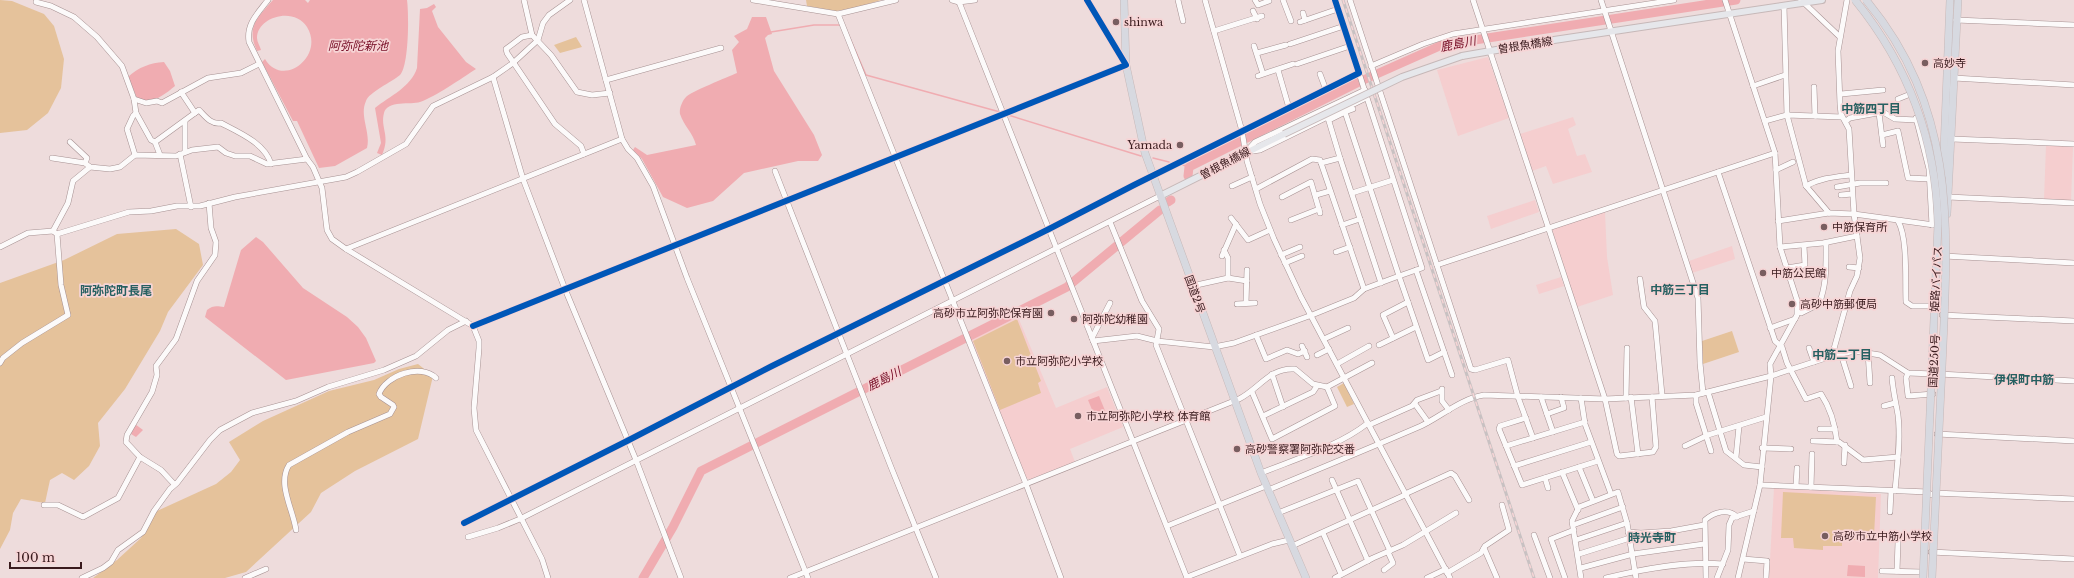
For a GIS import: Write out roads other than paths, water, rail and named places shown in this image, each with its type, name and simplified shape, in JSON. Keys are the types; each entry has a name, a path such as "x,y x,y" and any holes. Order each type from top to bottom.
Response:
{"highway":[{"name":"国道2号","path":"1124,0 1126,65 1140,138 1152,176 1261,473 1306,578"},
{"name":"姫路バイパス","path":"1855,0 1887,43 1900,66 1922,122 1936,186 1938,224 1922,576"},
{"name":"姫路バイパス","path":"1866,0 1894,38 1919,88 1934,134 1943,179 1946,205 1946,273 1931,578"},
{"name":"国道250号","path":"1922,576 1936,434 1937,306 1950,0"},
{"name":"国道250号","path":"1931,578 1933,394 1937,374 1942,315 1958,0"}],"main road":[{"name":"曽根魚橋線","path":"1160,196 1245,149 1284,134 1402,77 1462,56 1490,50 1729,15 1784,6 1802,1 1822,0"}],"street":[{"path":"268,0 252,21 248,34 249,42 307,159 313,166 320,181 326,230 332,239 346,249 473,326 479,341 474,424 479,439 542,559 548,578"},
{"path":"524,0 532,35 557,62 577,92 592,95 610,93"},
{"path":"0,247 28,233 55,233 128,212 177,206 191,207 350,176 406,144 433,106 493,77 514,63 538,40 543,23 549,15 570,0"},
{"path":"584,0 622,139 628,149 637,158 653,186 674,244 808,578"},
{"path":"753,0 775,2 838,14 896,0"},
{"path":"952,0 959,2 975,0"},
{"path":"473,326 674,244 895,158 1126,65 1087,0"},
{"path":"1178,0 1183,21"},
{"path":"1205,0 1243,134 1252,177 1270,230 1281,255 1329,349 1450,578"},
{"path":"1254,0 1258,5 1269,1"},
{"path":"1283,0 1291,21"},
{"path":"1092,339 1137,336 1157,341 1214,347 1256,335 1312,315 1354,298 1364,289 1422,268 1335,0"},
{"path":"1350,0 1471,369 1475,370 1508,360 1518,397 1533,438"},
{"path":"1473,0 1605,398 1617,454 1619,456 1653,452 1656,447 1652,397"},
{"path":"1601,0 1698,298 1700,363 1706,392 1722,431 1726,451 1736,457 1744,466 1762,467"},
{"path":"1371,66 1423,44 1453,34 1484,31 1605,13 1674,0"},
{"path":"1725,0 1775,153 1780,247 1797,300 1798,312 1770,364 1771,376 1762,448 1760,485 1738,578"},
{"path":"1832,356 1859,268 1860,258 1852,194 1850,129 1844,119 1838,51 1847,0"},
{"path":"1851,0 1883,45 1901,77 1908,95 1917,120 1930,179 1932,225"},
{"path":"1802,1 1840,37"},
{"path":"36,2 64,11 97,37 122,66 134,99 136,113 148,136 155,142 160,155"},
{"path":"959,2 1187,578 1272,544 1291,543 1323,533 1451,473 1455,476 1469,500"},
{"path":"1784,6 1787,115 1806,186 1828,213"},
{"path":"1303,13 1303,21 1338,9"},
{"path":"1214,31 1260,17 1253,10"},
{"path":"838,14 1026,484 1061,578"},
{"path":"1956,20 2074,25"},
{"path":"1256,53 1288,45 1344,26"},
{"path":"532,35 522,37 506,49 555,124 581,146 584,154"},
{"path":"1254,46 1261,75"},
{"path":"1297,64 1350,46"},
{"path":"606,80 721,48"},
{"path":"134,99 146,103 157,101 162,103 208,78 241,73 259,64"},
{"path":"1293,64 1278,70 1261,75 1293,64"},
{"path":"1278,70 1290,108"},
{"path":"464,523 733,388 772,366 944,282 1152,176 1243,134 1359,73"},
{"path":"1320,74 1326,90"},
{"path":"1753,86 1785,75"},
{"path":"493,77 523,179 565,289 636,460 681,578"},
{"path":"1954,78 2074,85"},
{"path":"1814,87 1815,116"},
{"path":"1245,149 1255,142 1365,90"},
{"path":"1841,94 1868,93 1883,90"},
{"path":"181,92 195,113"},
{"path":"1898,99 1908,95"},
{"path":"1245,149 1260,150 1328,118 1366,98"},
{"path":"1328,118 1353,109"},
{"path":"155,142 168,131 185,121 199,110 209,120 221,123 249,139 261,148 271,164"},
{"path":"1345,112 1428,360 1444,352"},
{"path":"135,155 127,129 136,113"},
{"path":"1765,121 1787,115 1844,119 1879,113 1887,113 1894,119 1917,120"},
{"path":"1879,113 1883,145"},
{"path":"1328,118 1381,283"},
{"path":"185,121 182,153 191,207"},
{"path":"1882,135 1898,131 1908,178 1930,179"},
{"path":"346,249 622,139"},
{"path":"1952,139 2074,144"},
{"path":"0,363 22,343 68,315 61,285 55,233 68,203 73,181 87,165 87,158 70,142"},
{"path":"52,158 110,169 120,167 135,155 182,153 218,147 226,153 235,156 250,156 267,164 307,159"},
{"path":"1437,265 1775,153"},
{"path":"1321,164 1340,158"},
{"path":"1256,189 1312,159 1320,160 1364,289"},
{"path":"1776,170 1793,162"},
{"path":"775,171 936,578"},
{"path":"1718,172 1775,341 1780,345 1790,369 1806,399 1821,394 1831,411 1837,442"},
{"path":"1806,186 1815,181 1827,178 1851,175"},
{"path":"1232,186 1252,177"},
{"path":"1352,193 1393,180"},
{"path":"1282,197 1311,182 1316,195 1319,211 1291,220"},
{"path":"1837,186 1886,183"},
{"path":"1316,195 1330,191"},
{"path":"1841,194 1852,194"},
{"path":"468,537 498,528 520,519 1160,196"},
{"path":"1948,196 2074,203"},
{"path":"174,484 161,470 140,457 126,442 127,435 152,392 157,375 156,366 176,339 181,319 197,281 215,255 216,242 211,228 210,203"},
{"path":"1778,221 1828,213 1854,214 1940,226"},
{"path":"1231,218 1248,240 1270,230"},
{"path":"1342,226 1360,220"},
{"path":"1898,221 1902,228 1904,239 1907,305 1937,306"},
{"path":"1110,222 1142,301 1158,327 1156,345 1221,504 1240,556"},
{"path":"1222,256 1236,224"},
{"path":"1780,247 1826,243 1857,236"},
{"path":"1798,312 1801,313 1819,304 1823,295 1826,283 1826,243"},
{"path":"1787,268 1805,265 1804,246"},
{"path":"1281,255 1300,247"},
{"path":"1336,252 1350,247"},
{"path":"1224,250 1228,258 1228,278"},
{"path":"1285,263 1302,256"},
{"path":"1944,256 2074,263"},
{"path":"1849,267 1859,268"},
{"path":"1246,304 1247,270"},
{"path":"1416,270 1452,375"},
{"path":"1192,286 1228,278 1247,281"},
{"path":"1640,279 1644,307 1655,321 1662,395"},
{"path":"1393,338 1383,315 1408,302"},
{"path":"1092,339 1110,303"},
{"path":"1237,304 1255,303"},
{"path":"1942,315 2074,321"},
{"path":"1770,328 1795,319"},
{"path":"82,578 103,568 111,562 118,550 138,537 174,484 178,483 210,440 226,426 252,413 296,401 328,387 384,370 416,356 448,330 466,321"},
{"path":"1379,345 1416,327"},
{"path":"1324,339 1348,328"},
{"path":"1256,335 1266,359 1287,350 1298,354 1305,351"},
{"path":"1302,346 1307,357"},
{"path":"1337,364 1369,346"},
{"path":"1627,348 1624,355 1638,454"},
{"path":"1809,348 1814,362"},
{"path":"1317,355 1329,349"},
{"path":"1167,526 1221,504 1380,445 1477,396 1605,398 1696,395 1771,376 1832,356 1855,351 1880,355 1908,373 2074,381"},
{"path":"1868,352 1870,383"},
{"path":"1841,354 1851,386"},
{"path":"790,578 1235,400 1252,392 1261,381 1272,374 1287,368 1295,369 1317,386 1327,387 1345,379 1372,363"},
{"path":"296,530 284,484 286,470 289,465 348,432 390,414 394,408 393,405 379,394 380,389 392,379 402,374 422,371 432,374 436,378"},
{"path":"1908,373 1906,378 1908,396 1933,394"},
{"path":"1272,374 1283,407"},
{"path":"1890,512 1898,457 1898,414 1892,378"},
{"path":"1262,416 1313,392 1317,386"},
{"path":"1252,392 1272,439 1335,406 1327,387"},
{"path":"1261,473 1312,453 1369,424 1415,404 1418,400 1442,390 1442,401 1449,410"},
{"path":"1696,395 1696,403 1711,451"},
{"path":"1541,397 1553,432"},
{"path":"1547,414 1564,408 1561,397"},
{"path":"1581,398 1585,422 1591,442 1611,494"},
{"path":"1884,406 1895,403"},
{"path":"1415,404 1428,422"},
{"path":"1685,446 1707,436 1766,417"},
{"path":"1526,418 1500,426 1506,446 1522,485 1598,461"},
{"path":"1506,446 1585,422"},
{"path":"1736,457 1739,426"},
{"path":"1820,429 1835,429"},
{"path":"1936,434 2074,441"},
{"path":"1813,441 1837,442 1845,445 1863,460 1898,457"},
{"path":"1514,466 1591,442"},
{"path":"1844,463 1845,445"},
{"path":"1762,448 1783,452 1791,450"},
{"path":"1811,487 1809,460 1812,454"},
{"path":"44,505 58,505 83,516 104,506 118,498 140,457"},
{"path":"1578,467 1593,501"},
{"path":"1796,468 1796,486"},
{"path":"1562,472 1578,510"},
{"path":"1545,478 1548,488"},
{"path":"1332,480 1368,561"},
{"path":"1278,513 1358,481 1393,563 1384,570"},
{"path":"1760,485 2074,499"},
{"path":"1581,578 1579,554 1572,521 1579,508 1618,492 1627,523 1636,578"},
{"path":"1427,578 1446,571 1481,553 1484,548 1509,530 1502,505"},
{"path":"1565,578 1550,539 1623,507"},
{"path":"1717,578 1728,550 1729,525 1732,518 1754,511"},
{"path":"1706,578 1704,563 1705,520 1718,513 1728,512 1737,517"},
{"path":"1335,578 1389,551 1456,513"},
{"path":"1576,540 1627,523"},
{"path":"1628,532 1641,533 1671,531 1704,525"},
{"path":"1323,533 1342,574"},
{"path":"1534,535 1550,578"},
{"path":"1579,554 1630,538"},
{"path":"1897,571 1898,542"},
{"path":"1581,568 1633,554 1704,544"},
{"path":"1484,548 1497,578"},
{"path":"1932,552 2074,558"},
{"path":"1743,559 1768,561 1766,578"},
{"path":"1606,578 1635,571 1704,563 1723,564"},
{"path":"245,578 266,569"},
{"path":"1882,570 1897,571 1922,576"},
{"path":"1890,571 1890,578"}],"water":[{"name":"阿弥陀新池","path":"273,0 305,0 308,3 310,0 407,0 408,39 403,70 396,78 371,94 366,101 364,107 364,118 368,136 367,148 335,166 319,168 297,121 293,121 262,62 265,59 273,67 282,71 291,70 300,65 306,58 311,48 311,38 307,27 294,17 277,17 263,24 259,31 257,40 261,50 257,51 254,43 253,29 255,23 262,12"},
{"path":"434,4 436,7 432,11 438,27 466,62 476,69 426,100 416,103 394,105 386,109 383,123 386,143 382,155 377,153 381,143 375,108 405,86 414,75 417,68 420,9 427,8"},
{"path":"752,17 766,17 772,34 765,38 774,71 814,135 822,155 818,161 798,161 744,173 713,201 687,208 663,197 642,159 633,150 635,147 647,155 696,145 680,114 682,103 686,97 694,92 737,73 732,50 739,42 734,36 747,29"},
{"path":"164,62 170,71 175,86 162,96 153,100 142,100 137,98 128,77 145,66"},
{"path":"256,237 263,242 303,288 347,317 358,327 366,338 376,361 374,363 286,380 205,317 207,310 211,307 224,307 241,250"},
{"path":"1099,396 1106,413 1095,417 1088,400"},
{"path":"135,424 143,430 136,437 131,434"},
{"path":"1848,565 1865,566 1865,577 1847,576"}],"waterway":[{"name":"鹿島川","path":"1188,176 1189,167 1361,81 1442,45 1736,0"},
{"path":"771,32 814,25 840,25"},
{"path":"845,27 866,75 1000,112"},
{"path":"1008,115 1141,156"},
{"path":"1153,158 1169,162"},
{"name":"鹿島川","path":"1183,165 1189,167"},
{"name":"鹿島川","path":"643,578 673,527 701,471 1067,287 1160,210"}],"railway":[{"path":"1343,0 1534,578"}],"place":[{"name":"shinwa","path":"1116,22"},
{"name":"高妙寺","path":"1925,63"},
{"name":"Yamada","path":"1180,145"},
{"name":"中筋保育所","path":"1824,227"},
{"name":"中筋公民館","path":"1763,273"},
{"name":"高砂中筋郵便局","path":"1792,304"},
{"name":"高砂市立阿弥陀保育園","path":"1051,313"},
{"name":"阿弥陀幼稚園","path":"1074,319"},
{"name":"市立阿弥陀小学校","path":"1007,361"},
{"name":"市立阿弥陀小学校 体育館","path":"1078,416"},
{"name":"高砂警察署阿弥陀交番","path":"1237,449"},
{"name":"高砂市立中筋小学校","path":"1825,536"}],"district":[{"name":"中筋四丁目","path":"1871,109"},
{"name":"中筋三丁目","path":"1680,290"},
{"name":"阿弥陀町長尾","path":"116,291"},
{"name":"中筋二丁目","path":"1842,355"},
{"name":"伊保町中筋","path":"2024,380"},
{"name":"時光寺町","path":"1652,538"}]}
